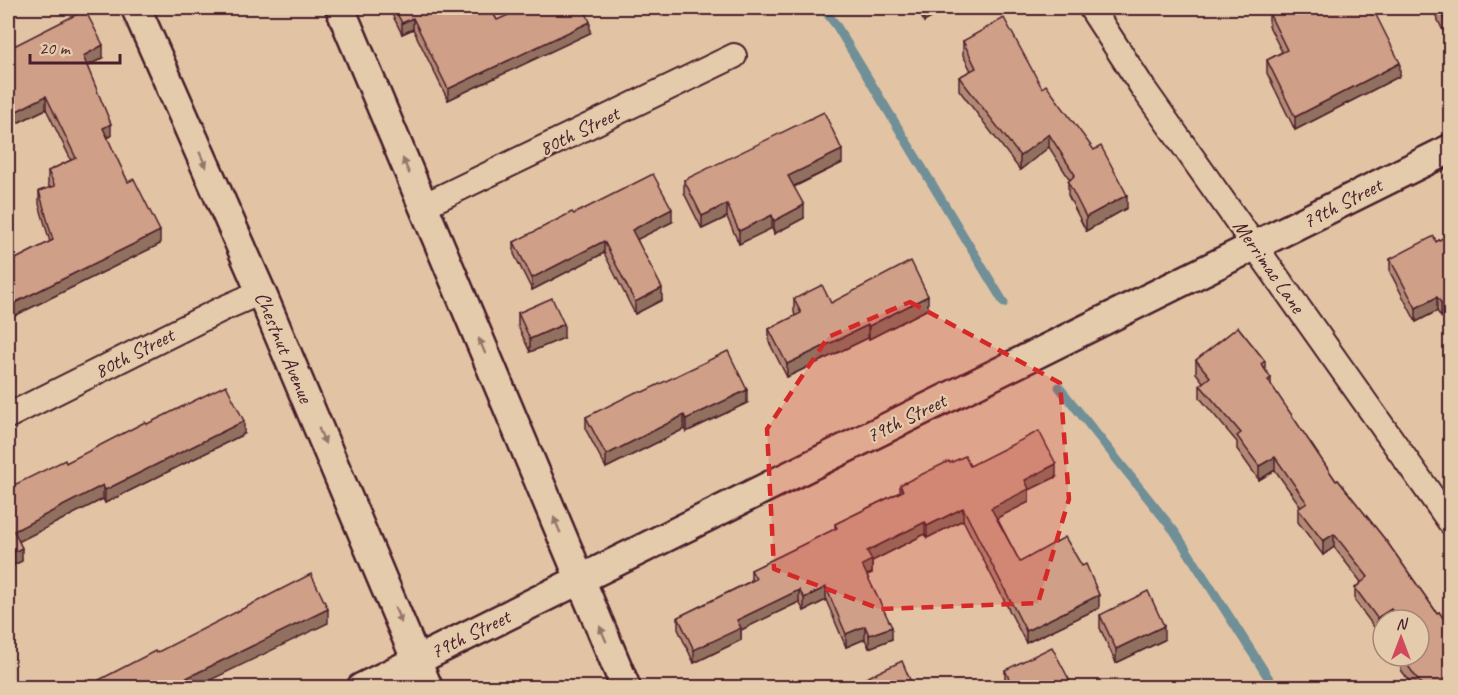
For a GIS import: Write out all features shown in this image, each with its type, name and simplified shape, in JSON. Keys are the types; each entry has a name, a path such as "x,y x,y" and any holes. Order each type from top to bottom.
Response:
{"street":[{"name":"Chestnut Avenue","path":"136,8 261,292 428,687"},
{"path":"340,8 626,687"},
{"name":"Merrimac Lane","path":"1091,8 1143,88 1450,522"},
{"name":"80th Street","path":"423,206 734,56"},
{"name":"79th Street","path":"361,687 1450,149"},
{"name":"80th Street","path":"8,416 222,309 261,292"}],"highlighted area":[{"path":"910,302 1060,383 1069,499 1038,603 880,609 774,569 767,429 828,337"}],"building":[{"path":"394,8 490,8 497,20 524,8 584,8 590,22 448,89 413,18 402,23"},
{"path":"1280,8 1368,8 1372,15 1375,13 1400,63 1295,117 1267,60 1287,50 1269,13"},
{"path":"1439,8 1450,8 1450,32"},
{"path":"85,10 103,45 83,56 111,124 103,128 128,182 134,179 160,231 8,306 8,263 53,240 39,191 55,186 48,171 76,158 46,96 11,114 8,106 8,49"},
{"path":"1004,18 1042,88 1046,85 1094,150 1101,146 1127,195 1086,217 1068,182 1075,175 1049,134 1020,156 959,77 976,68 963,41"},
{"path":"824,112 842,150 788,176 804,205 774,221 772,215 739,231 727,204 702,216 684,180"},
{"path":"653,174 672,209 632,230 662,288 635,302 604,241 532,278 514,242"},
{"path":"1450,234 1450,298 1441,303 1437,297 1416,308 1390,259 1434,236 1436,242"},
{"path":"911,261 928,296 787,364 769,329 801,313 794,299 822,285 831,303"},
{"path":"552,298 564,324 530,339 518,313"},
{"path":"1238,327 1265,361 1261,364 1271,378 1268,380 1336,481 1338,480 1387,542 1450,628 1450,687 1423,687 1410,668 1431,668 1431,608 1371,608 1371,610 1355,588 1368,577 1334,534 1323,541 1298,509 1307,503 1275,457 1259,466 1237,436 1241,433 1200,385 1210,377 1196,360"},
{"path":"728,351 747,390 686,419 684,415 606,455 586,417"},
{"path":"226,385 244,421 105,490 103,485 14,531 22,548 8,555 8,494 11,493 8,488 65,460 66,463 145,422 147,424"},
{"path":"1039,431 1056,464 1025,480 1029,489 991,508 1020,562 1065,537 1082,566 1086,564 1099,595 1026,631 963,508 927,526 925,522 867,551 872,560 862,565 892,627 869,635 865,626 846,634 826,587 804,598 799,590 737,620 741,628 694,650 678,617 756,579 751,570 837,528 835,524 903,491 900,485 949,461 950,463 965,456 970,466"},
{"path":"311,574 328,609 168,687 88,687 155,651 156,653"},
{"path":"1148,591 1164,626 1116,649 1100,615"},
{"path":"1052,647 1073,687 1013,687 1005,670"},
{"path":"902,661 913,687 847,687"}],"waterway":[{"path":"823,8 836,25 1004,303"},
{"path":"1059,387 1175,532 1275,688"}]}
